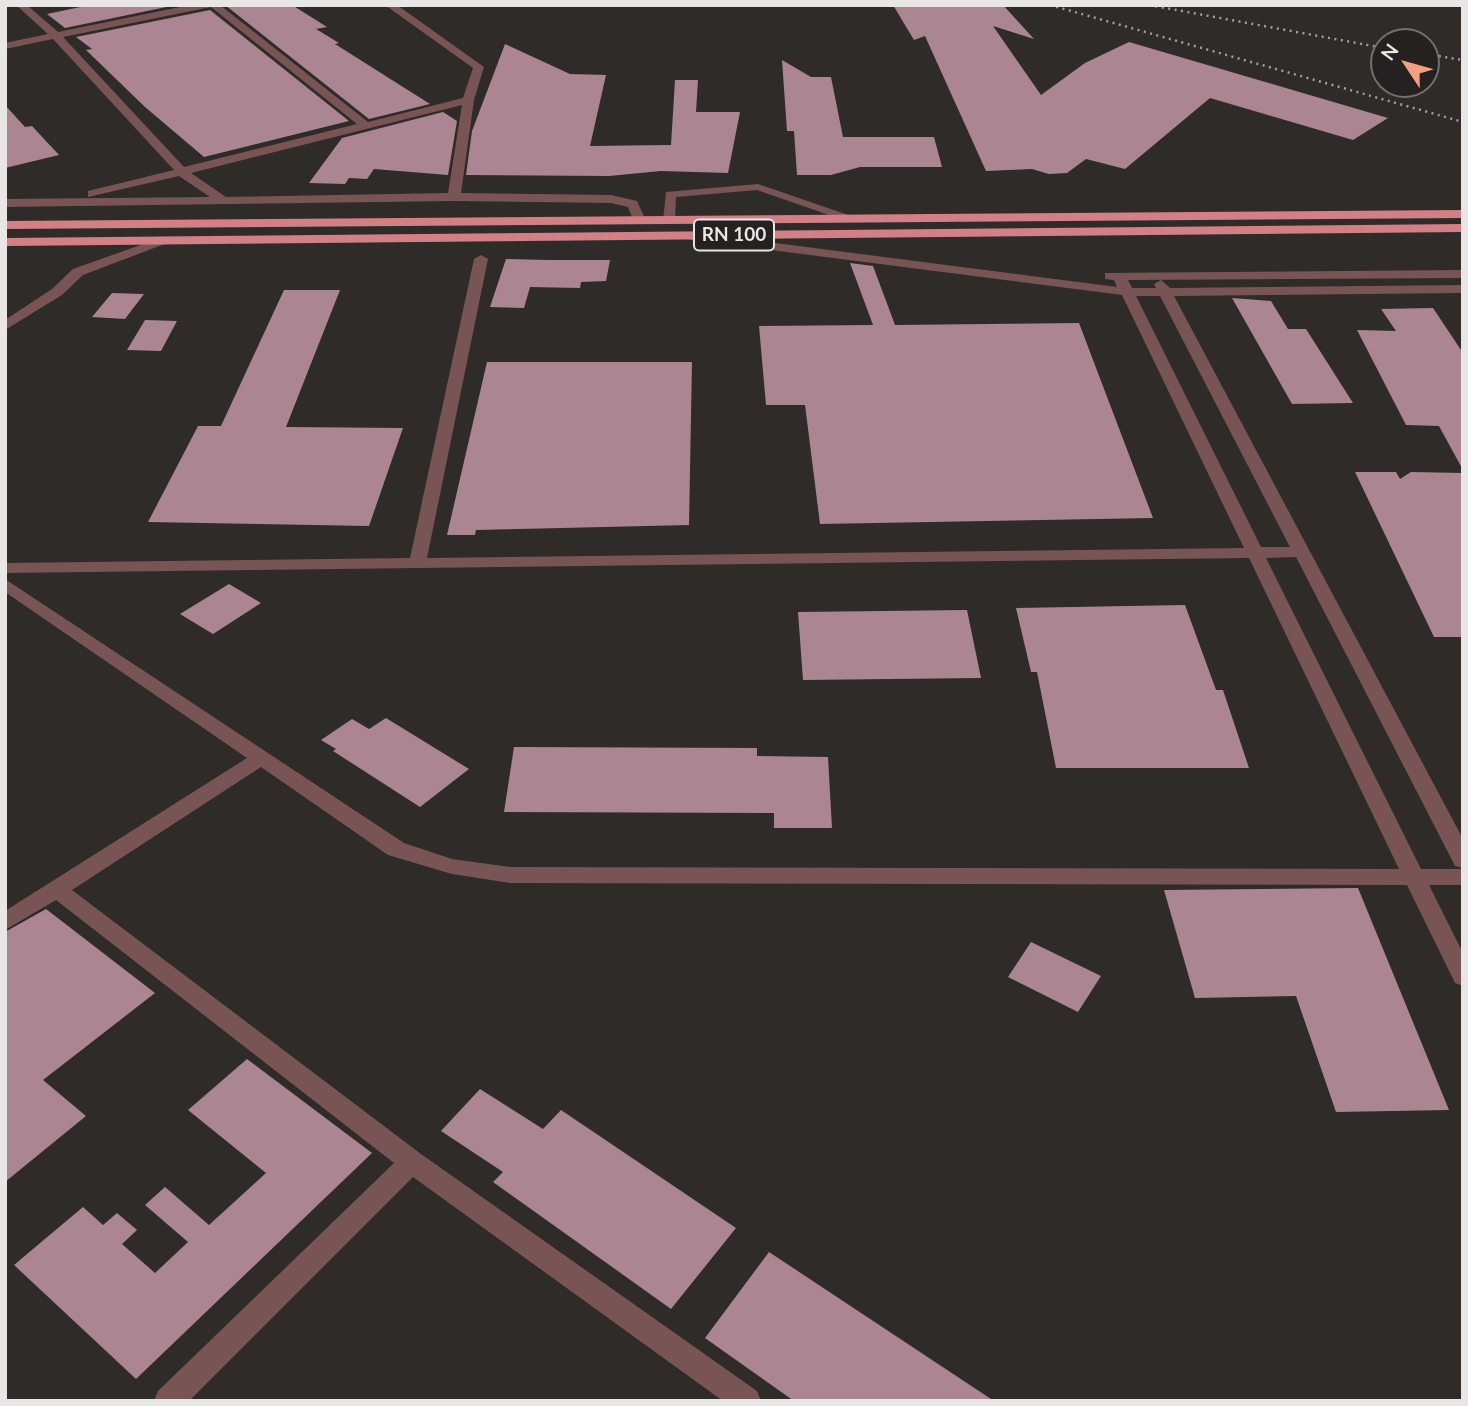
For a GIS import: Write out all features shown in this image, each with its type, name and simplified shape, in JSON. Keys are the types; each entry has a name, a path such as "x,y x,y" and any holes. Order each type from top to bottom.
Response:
{"highway":[{"name":"RN 100","path":"5,225 1463,214"},
{"name":"RN 100","path":"5,242 1463,228"}],"street":[{"path":"21,5 55,35 182,172 221,199"},
{"path":"5,46 206,5"},
{"path":"214,5 366,126"},
{"path":"390,5 479,66 468,100 454,197"},
{"path":"53,203 468,100"},
{"path":"5,203 454,197 611,198 633,204 640,221"},
{"path":"760,235 1123,285"},
{"path":"689,236 1123,285 1463,274"},
{"path":"5,326 57,292 78,272 167,240"},
{"path":"417,564 481,259"},
{"path":"1162,284 1463,289"},
{"path":"1162,284 1463,860"},
{"path":"1123,285 1463,977"},
{"path":"5,568 1302,552"},
{"path":"5,584 396,849 428,863 498,874 1463,877"},
{"path":"5,922 55,887 261,758"},
{"path":"55,887 412,1162 747,1401"},
{"path":"168,1401 412,1162"}],"lane":[{"path":"669,221 670,194 758,187 853,219"}],"building":[{"path":"90,5 176,5 65,28 47,14"},
{"path":"225,5 292,5 327,27 316,29 339,43 335,44 430,104 369,119"},
{"path":"893,5 1003,5 1034,39 993,26 1041,95 1085,63 1129,42 1388,118 1353,140 1210,98 1125,169 1086,159 1067,173 1049,174 1032,169 986,171 925,36 914,40"},
{"path":"210,10 349,121 204,157 145,107 86,50 92,49 76,37"},
{"path":"505,44 570,74 606,75 590,146 671,145 675,80 698,80 696,112 740,112 728,173 661,171 609,176 466,175 472,131"},
{"path":"782,60 811,77 831,77 843,137 934,137 942,167 860,167 831,175 797,175 794,131 787,131"},
{"path":"5,105 25,127 32,126 59,155 5,168"},
{"path":"443,112 457,121 448,175 374,169 367,179 349,178 345,184 309,183 342,138"},
{"path":"506,259 610,260 606,281 581,282 580,288 530,287 524,308 490,307"},
{"path":"850,263 873,266 895,325 1079,323 1153,518 820,524 805,405 766,405 759,326 873,325"},
{"path":"284,290 340,290 286,427 403,428 369,526 148,522 198,426 221,426"},
{"path":"112,293 144,294 125,319 92,317"},
{"path":"1232,298 1271,301 1288,329 1306,329 1353,403 1292,404"},
{"path":"1433,308 1463,353 1463,470 1439,426 1406,425 1357,330 1396,331 1381,309"},
{"path":"145,320 177,321 161,351 127,350"},
{"path":"487,362 692,362 689,525 476,530 475,535 447,535"},
{"path":"1355,472 1396,472 1400,479 1411,472 1463,473 1463,637 1434,637"},
{"path":"229,584 261,603 213,634 180,614"},
{"path":"1185,605 1216,690 1223,690 1249,768 1056,768 1037,672 1031,672 1016,608"},
{"path":"967,610 981,678 803,680 798,612"},
{"path":"386,718 469,769 420,807 333,751 336,749 321,740 352,719 369,729"},
{"path":"514,747 757,748 757,756 828,757 832,828 774,828 774,813 504,812"},
{"path":"1358,888 1449,1110 1336,1112 1296,996 1195,998 1164,890"},
{"path":"46,909 155,993 43,1080 86,1116 5,1182 5,932"},
{"path":"1031,942 1101,976 1078,1012 1008,977"},
{"path":"247,1059 372,1153 136,1379 14,1265 83,1207 103,1225 117,1213 137,1230 122,1244 155,1273 188,1242 145,1205 165,1187 209,1225 266,1173 188,1110"},
{"path":"480,1089 543,1129 561,1110 736,1228 671,1309 493,1182 503,1172 441,1131"},
{"path":"769,1252 994,1401 794,1401 705,1338"}],"railway":[{"path":"1050,5 1463,122"},
{"path":"1149,5 1370,45"},
{"path":"1440,56 1463,60"}]}
